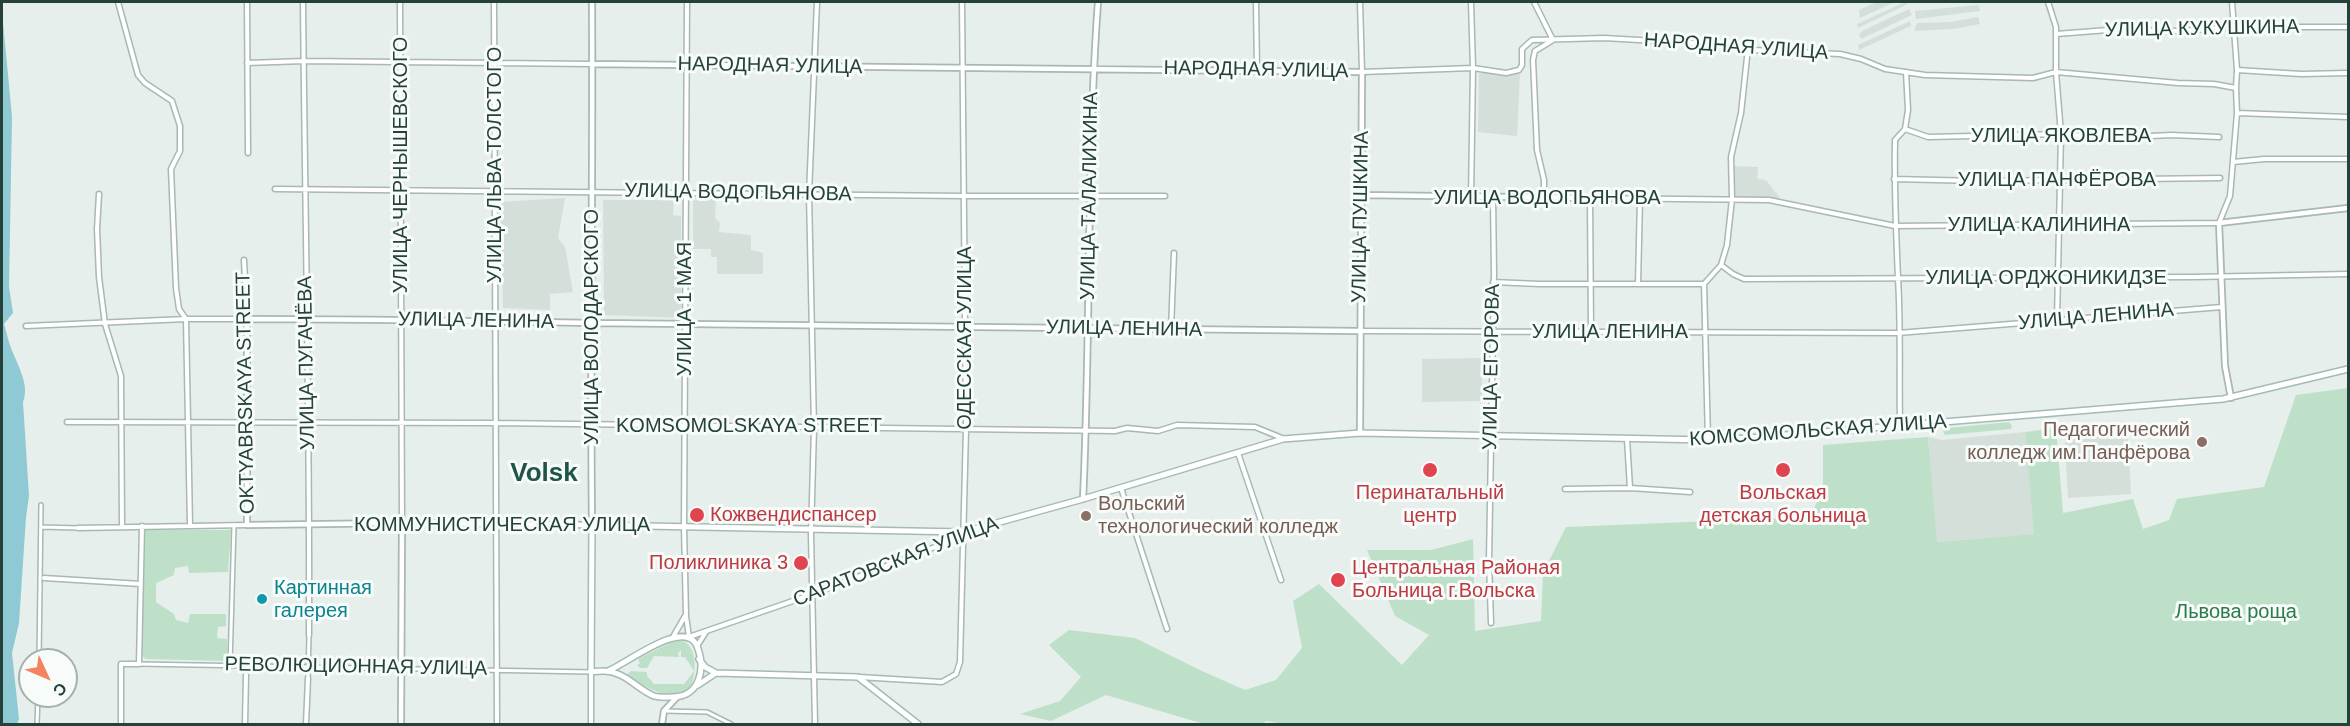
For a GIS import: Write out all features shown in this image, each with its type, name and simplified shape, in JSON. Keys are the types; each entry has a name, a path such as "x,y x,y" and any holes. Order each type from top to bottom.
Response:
{"main road":[{"name":"КОМСОМОЛЬСКАЯ УЛИЦА","path":"1283,439 1360,433 1708,440 2230,398 2349,369"},
{"name":"САРАТОВСКАЯ УЛИЦА","path":"964,532 1283,439"},
{"name":"КОММУНИСТИЧЕСКАЯ УЛИЦА","path":"592,525 964,532"},
{"name":"УЛИЦА ВОЛОДАРСКОГО","path":"591,672 592,525"},
{"path":"608,671 673,637 689,637 697,646 699,659 697,686"},
{"path":"699,659 705,667 716,673 858,677 918,724"},
{"path":"624,676 622,667 625,663"},
{"path":"591,672 608,671 624,676 655,696 677,697 689,694 716,673"}],"street":[{"path":"118,2 138,75 145,83 172,101 180,126 180,151 171,169 176,288 179,309 186,319 189,525"},
{"path":"247,2 248,153"},
{"name":"УЛИЦА ПУГАЧЁВА","path":"303,2 310,525 309,668 306,724"},
{"name":"УЛИЦА ЧЕРНЫШЕВСКОГО","path":"400,2 401,724"},
{"name":"УЛИЦА ЛЬВА ТОЛСТОГО","path":"494,2 497,724"},
{"name":"УЛИЦА ВОЛОДАРСКОГО","path":"592,2 592,525"},
{"name":"УЛИЦА 1 МАЯ","path":"687,2 684,526 686,616 689,637"},
{"path":"815,724 811,528 814,428 810,194 817,2"},
{"name":"ОДЕССКАЯ УЛИЦА","path":"858,677 942,682 956,674 961,650 966,429 962,2"},
{"name":"УЛИЦА ТАЛАЛИХИНА","path":"1083,499 1093,69 1098,2"},
{"path":"1256,2 1257,70"},
{"name":"УЛИЦА ПУШКИНА","path":"1360,2 1362,72 1360,433"},
{"path":"1471,2 1472,198"},
{"path":"1534,2 1553,40 1534,51 1533,60 1537,150 1544,180 1544,198"},
{"path":"2048,2 2056,34 2056,72 2061,134 2060,277 2057,320"},
{"path":"2230,398 2225,366 2219,223 2230,196 2237,114 2235,88 2237,69 2232,2"},
{"name":"УЛИЦА КУКУШКИНА","path":"2056,34 2108,30 2180,31 2234,27 2349,27"},
{"name":"НАРОДНАЯ УЛИЦА","path":"247,63 304,61 687,64 1362,72 1473,68 1506,73 1519,70 1522,65 1522,49 1532,40 1604,38 1840,54 1862,58 1885,69 1925,75 2033,78 2056,72 2214,84 2235,88"},
{"path":"1708,440 1704,284 1721,265 1727,245 1732,199 1731,157 1741,113 1748,48"},
{"path":"2237,69 2301,74 2349,73"},
{"path":"1900,426 1894,179 1895,140 1905,129 1908,110 1906,72"},
{"path":"2237,114 2349,117"},
{"name":"УЛИЦА ЯКОВЛЕВА","path":"1905,129 1928,137 2061,134 2111,138 2171,135 2219,137"},
{"path":"2233,162 2264,159 2349,159"},
{"name":"УЛИЦА ПАНФЁРОВА","path":"1894,179 2220,178"},
{"name":"УЛИЦА ВОДОПЬЯНОВА","path":"275,189 1165,196"},
{"path":"99,194 96,229 99,277 105,324 121,376 122,526"},
{"name":"УЛИЦА ВОДОПЬЯНОВА","path":"1361,195 1472,198 1732,199"},
{"name":"УЛИЦА ЕГОРОВА","path":"1491,623 1489,537 1493,197"},
{"path":"1590,198 1591,332"},
{"path":"1638,284 1640,198"},
{"name":"УЛИЦА КАЛИНИНА","path":"1732,199 1791,203 1895,226 2219,223 2349,208"},
{"path":"1171,330 1174,253"},
{"name":"OKTYABRSKAYA STREET","path":"244,260 247,319 247,525"},
{"name":"УЛИЦА ОРДЖОНИКИДЗЕ","path":"1721,265 1744,279 2349,274"},
{"path":"1493,282 1704,284"},
{"name":"УЛИЦА ЛЕНИНА","path":"26,326 186,319 402,319 1171,330 1898,333 2222,307"},
{"name":"KOMSOMOLSKAYA STREET","path":"66,422 496,423 814,428 890,426 1115,431 1127,428 1158,431 1177,425 1255,427 1283,439"},
{"path":"1627,439 1630,488"},
{"path":"1238,453 1281,580"},
{"path":"1121,488 1167,629"},
{"path":"1565,489 1630,488 1690,492"},
{"path":"39,648 41,506"},
{"name":"КОММУНИСТИЧЕСКАЯ УЛИЦА","path":"41,526 78,528 402,523 592,525"},
{"path":"230,665 234,525"},
{"path":"139,664 142,526"},
{"name":"САРАТОВСКАЯ УЛИЦА","path":"689,637 813,594 953,540 964,532"},
{"path":"44,578 141,584"},
{"path":"673,637 686,616"},
{"path":"697,646 706,632"},
{"name":"РЕВОЛЮЦИОННАЯ УЛИЦА","path":"121,724 121,664 591,672"},
{"path":"245,724 246,667"},
{"name":"УЛИЦА ВОЛОДАРСКОГО","path":"591,672 591,724"},
{"path":"662,724 664,711 677,697"},
{"path":"37,724 38,708"},
{"path":"664,711 707,712 731,724"}],"shaded area":[{"path":"1877,2 1895,2 1860,18 1859,10"},
{"path":"1905,2 1908,4 1858,28 1857,24"},
{"path":"1979,5 1980,11 1916,19 1915,11"},
{"path":"1909,9 1912,15 1861,39 1859,35 1862,31"},
{"path":"1978,17 1980,24 1953,29 1914,31 1917,23 1951,22"},
{"path":"1910,21 1911,26 1859,50 1858,45"},
{"path":"1479,73 1520,74 1517,136 1478,132"},
{"path":"1733,166 1758,167 1757,179 1766,180 1780,198 1734,197"},
{"path":"565,198 558,238 565,247 573,292 550,294 550,310 503,308 500,202"},
{"path":"693,198 716,199 715,218 720,223 719,232 751,235 751,250 763,253 763,274 717,274 717,257 711,257 711,249 693,249"},
{"path":"603,200 674,200 673,215 681,216 681,318 604,315"},
{"path":"1482,358 1482,401 1422,402 1422,359"},
{"path":"2127,422 2131,494 2068,498 2064,426"},
{"path":"2025,432 2035,534 1936,542 1928,437 1942,440"}],"green space":[{"name":"Львова роща","path":"2348,388 2348,724 1284,724 1266,721 1263,724 1204,724 1106,695 1051,721 1020,714 1060,701 1081,677 1049,645 1069,630 1135,638 1245,690 1276,680 1302,648 1293,601 1319,584 1402,665 1429,635 1395,616 1367,550 1431,550 1473,539 1475,631 1541,621 1543,573 1566,527 1810,517 1823,489 1823,445 1928,437 1937,542 2034,534 2025,432 2056,428 2063,513 2133,499 2143,529 2169,520 2177,499 2264,487 2296,395"},
{"path":"2009,422 2011,429 1945,435 1943,431 1948,428"},
{"path":"143,530 231,530 228,572 189,573 188,566 175,568 174,575 156,583 156,602 174,614 176,620 188,623 190,614 226,614 226,626 218,627 217,638 227,639 227,661 146,659 142,656"},
{"path":"676,640 689,645 692,651 695,667 690,689 681,693 665,694 649,689 627,675 631,671 647,672 647,676 654,684 684,684 694,671 685,657 681,657 681,650 678,653 679,657 654,656 647,668 640,668 637,665 640,663 638,659"}],"water":[{"path":"2,12 12,117 9,287 13,313 4,324 25,387 23,402 29,496 19,623 12,653 19,719 17,724 2,724"}],"place":[{"name":"Педагогический колледж им.Панфёрова","path":"2202,442"},
{"name":"Перинатальный центр","path":"1430,470"},
{"name":"Вольская детская больница","path":"1783,470"},
{"name":"Кожвендиспансер","path":"697,515"},
{"name":"Вольский технологический колледж","path":"1086,516"},
{"name":"Поликлиника 3","path":"801,563"},
{"name":"Центральная Районая Больница г.Вольска","path":"1338,580"},
{"name":"Картинная галерея","path":"262,599"}],"district":[{"name":"Volsk","path":"544,474"}]}
